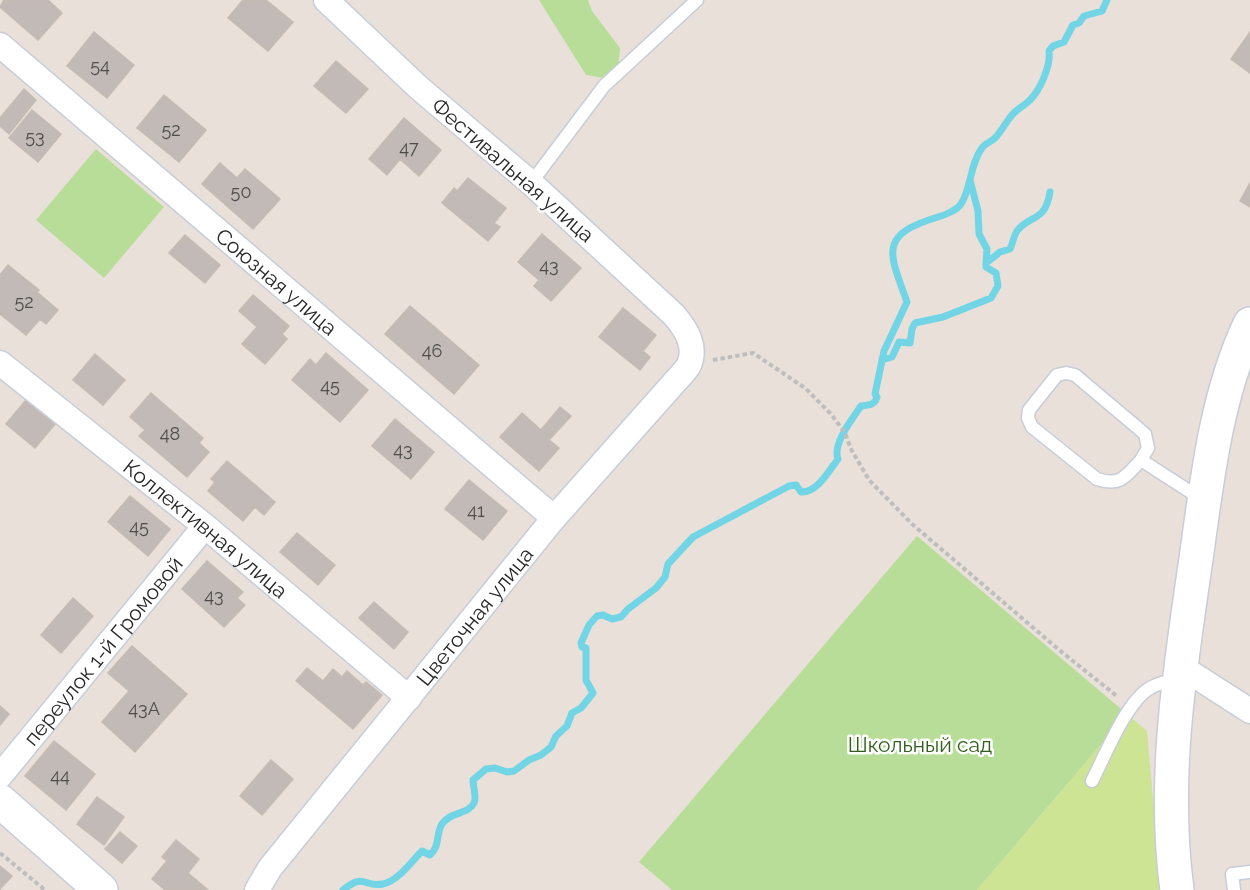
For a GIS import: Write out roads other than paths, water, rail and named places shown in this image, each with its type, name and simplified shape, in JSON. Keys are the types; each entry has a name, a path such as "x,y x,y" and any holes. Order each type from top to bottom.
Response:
{"main road":[{"path":"1177,890 1171,799 1172,748 1179,673 1204,501 1227,385 1240,345 1250,324"},
{"path":"0,801 101,890"}],"street":[{"name":"Фестивальная улица","path":"326,0 418,87 531,183 674,315 688,334 690,356"},
{"name":"Союзная улица","path":"0,45 554,518"},
{"name":"Цветочная улица","path":"257,890 270,868 554,518 690,356"},
{"name":"Коллективная улица","path":"0,363 205,526 409,698"},
{"name":"переулок 1-й Громовой","path":"0,776 205,526"},
{"path":"1179,673 1250,711"}],"lane":[{"path":"531,183 604,86 697,0"},
{"path":"1066,373 1075,375 1145,434 1148,448 1141,460 1126,477 1118,482 1107,482 1097,478 1032,427 1028,418 1029,410 1057,375 1066,373"},
{"path":"1141,460 1204,501"},
{"path":"1092,781 1130,707 1147,689 1179,673"},
{"path":"1234,890 1232,874 1250,872"}],"waterway":[{"path":"343,890 360,881 377,885 388,882 399,875 422,851 430,855 435,848 442,824 450,817 468,810 474,803 473,780 486,769 514,771 551,747 556,736 567,726 572,713 581,708 593,693 586,680 586,648 582,647 581,643 589,625 597,616 603,615 612,619 621,617 656,588 665,577 668,564 693,537 789,486 796,485 801,492 807,491 822,480 838,459 838,446 853,417 861,406 871,404 876,400 875,394 884,351 907,302 893,258 893,248 897,239 905,231 947,214 959,206 967,191 978,154 1037,90 1047,70 1049,51 1053,46 1064,42 1073,25 1079,23 1084,16 1102,11 1107,0"},
{"path":"970,180 978,211 979,234 987,249 986,263"},
{"path":"882,360 892,357 899,342 910,343 915,323 943,317 991,298 998,286 996,273 986,267 986,263 1000,252 1010,249 1017,231 1045,209 1050,192"}],"park label":[{"name":"Школьный сад","path":"920,744"}]}
